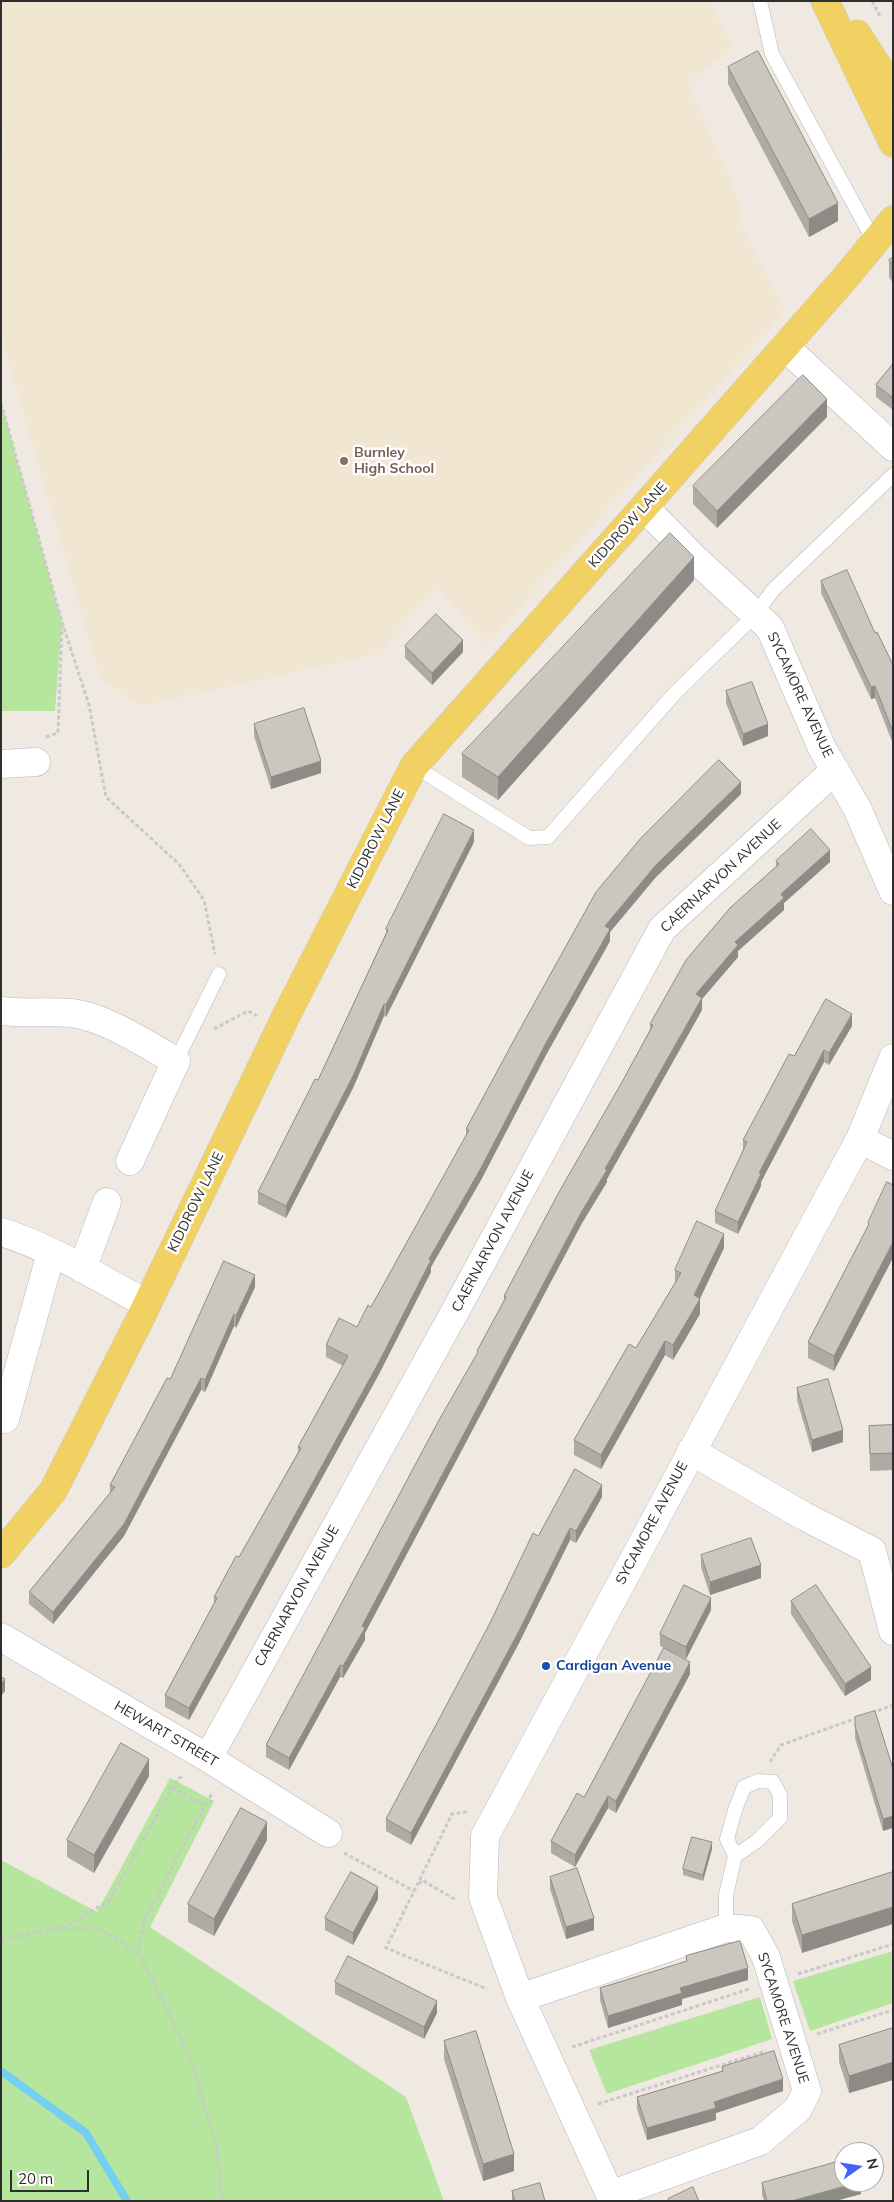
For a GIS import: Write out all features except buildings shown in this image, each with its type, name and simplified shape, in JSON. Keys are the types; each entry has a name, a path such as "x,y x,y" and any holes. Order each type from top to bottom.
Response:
{"main road":[{"path":"825,1 893,143"},
{"path":"836,1 893,90"},
{"name":"KIDDROW LANE","path":"1,1554 53,1491 147,1304 281,1026 414,766 785,347 893,220"}],"street":[{"path":"785,347 893,447"},
{"name":"SYCAMORE AVENUE","path":"644,507 695,559 770,628 822,748 857,808 893,891"},
{"path":"1,764 36,762"},
{"name":"CAERNARVON AVENUE","path":"216,1763 458,1306 662,929 835,770"},
{"path":"1,1011 72,1013 88,1017 180,1054 130,1161"},
{"name":"SYCAMORE AVENUE","path":"521,2001 726,1928 751,1930 766,1957 772,1982 807,2091 798,2109 760,2141 611,2198 521,2001 483,1897 485,1836 860,1139 893,1058"},
{"path":"860,1139 893,1156"},
{"path":"82,1269 107,1202"},
{"path":"1,1232 17,1237 51,1253 147,1304"},
{"path":"6,1419 51,1253"},
{"path":"691,1451 804,1516 882,1548 893,1631"},
{"name":"HEWART STREET","path":"1,1637 216,1763 328,1833"}],"lane":[{"path":"760,1 772,54 874,241"},
{"path":"414,766 529,838 548,837 674,694 755,615 773,590 893,475"},
{"path":"180,1054 220,974"},
{"path":"726,1928 726,1895 735,1856 727,1840 735,1810 744,1788 758,1781 773,1782 780,1795 780,1818 757,1841 735,1856"}],"path":[{"path":"1,403 62,622 89,705 106,797 179,864 204,900 220,974"},
{"path":"36,762 36,740 58,733 62,622"},
{"path":"180,1054 248,1012 281,1026"},
{"path":"758,1781 781,1745 893,1705"},
{"path":"61,1928 109,1901 179,1778 216,1763"},
{"path":"138,1953 144,1921 204,1805 216,1763"},
{"path":"172,1788 204,1805"},
{"path":"500,1807 452,1814 386,1948 521,2001"},
{"path":"328,1833 340,1850 413,1892"},
{"path":"413,1892 422,1880 459,1902"},
{"path":"1,1940 61,1928 95,1928 124,1943 138,1953 163,2000 192,2064 217,2147 222,2201"},
{"path":"580,2044 893,1944"},
{"path":"604,2102 893,2010"}],"shaded area":[{"name":"Burnley High School","path":"1,1 710,1 733,47 688,83 742,208 742,227 785,311 487,644 437,588 378,654 141,706 100,678 1,335 1,157 6,135 1,133"}],"green space":[{"path":"1,402 62,622 55,711 1,711"},
{"path":"170,1778 214,1801 150,1927 406,2097 444,2201 1,2201 1,1860 97,1912"},
{"path":"893,1951 893,2003 810,2031 793,1981"},
{"path":"760,1997 772,2039 607,2094 589,2050"}],"waterway":[{"path":"1,2071 86,2133 127,2201"}],"place":[{"name":"Burnley High School","path":"344,461"},
{"name":"Cardigan Avenue","path":"546,1666"}]}
